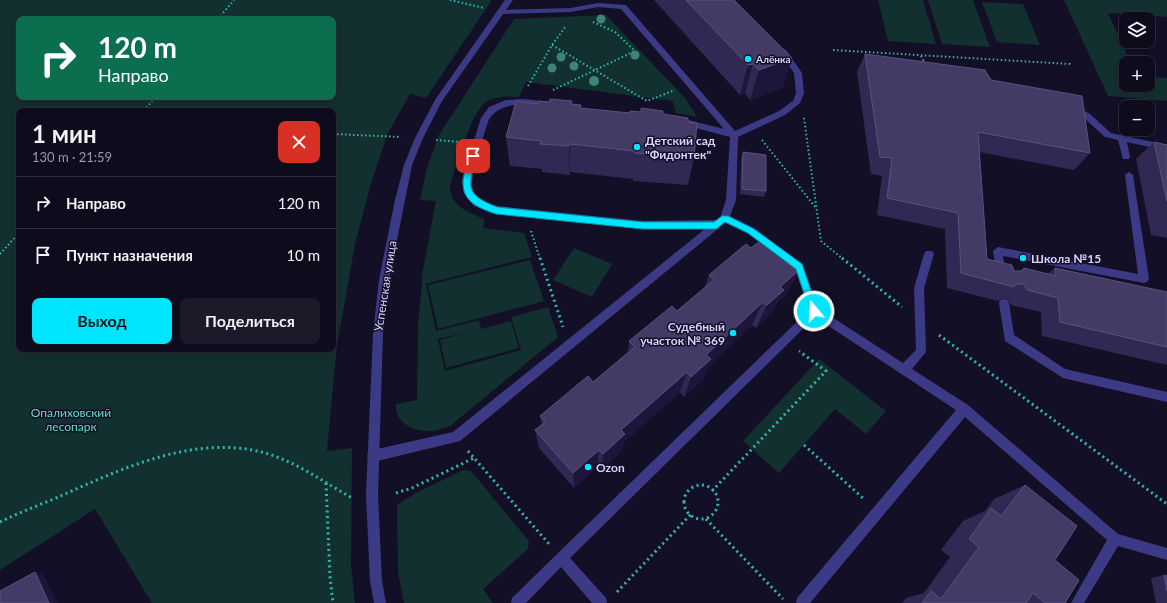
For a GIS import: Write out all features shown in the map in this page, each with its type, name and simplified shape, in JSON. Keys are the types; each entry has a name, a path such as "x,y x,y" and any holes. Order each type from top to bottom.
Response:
{"street":[{"name":"Успенская улица","path":"380,603 373,521 372,456 378,334 384,280 408,165 419,138 439,100 508,0"},
{"path":"526,12 541,2"},
{"path":"372,456 456,437 725,218 731,200 734,136 623,7 598,5 570,10 500,12"},
{"path":"675,121 694,123 734,136 782,113 796,103 800,93 798,73 788,57 777,47"},
{"path":"556,105 528,102 506,103 492,109 485,118 466,180 468,193 477,203 496,210 643,225 716,225"},
{"path":"1066,107 1087,116 1108,135 1167,148"},
{"path":"1122,139 1126,157"},
{"path":"1002,282 998,252 1144,280 1129,175"},
{"path":"725,218 751,231 799,266 814,311 905,369 964,409 1115,539 1167,554"},
{"path":"905,369 921,352 918,288 929,254"},
{"path":"1004,303 1009,338 1063,373 1167,397"},
{"path":"518,603 561,558 814,311"},
{"path":"802,603 964,409"},
{"path":"1077,603 1115,539"},
{"path":"561,558 606,600"}],"path":[{"path":"221,16 234,0"},
{"path":"450,0 500,12"},
{"path":"528,102 529,83 570,20"},
{"path":"588,20 615,32 635,51"},
{"path":"528,102 558,86 654,43"},
{"path":"552,46 647,101 690,84"},
{"path":"833,50 1070,64 1071,66"},
{"path":"920,56 924,58 928,69"},
{"path":"800,93 821,241 920,321 1167,504"},
{"path":"146,108 153,100"},
{"path":"751,127 816,209"},
{"path":"526,213 570,345"},
{"path":"0,254 16,236"},
{"path":"712,492 826,371 785,340"},
{"path":"456,437 561,558"},
{"path":"804,445 878,511"},
{"path":"0,522 102,478 170,454 218,447 256,451 288,463 352,498"},
{"path":"396,493 412,488 474,458"},
{"path":"326,483 330,577 333,603"},
{"path":"699,486 712,492 717,498 717,508 714,514 706,519 696,518 686,509 684,502 688,490 699,486"},
{"path":"606,600 691,514"},
{"path":"706,519 787,603"}],"green space":[{"name":"Опалиховский лесопарк","path":"0,0 492,0 426,98 410,94 388,133 371,183 355,244 337,345 327,451 352,448 351,564 355,603 152,603 95,509 0,570"},
{"path":"878,0 923,0 936,44 888,41"},
{"path":"928,0 973,0 990,47 942,44"},
{"path":"1064,0 1167,0 1167,17 1155,16 1155,12 1108,13 1119,37 1119,48 1124,48 1128,56 1119,56 1119,92 1155,92 1155,77 1167,78 1167,101 1108,96"},
{"path":"982,2 1023,4 1040,45 997,42"},
{"path":"606,15 686,99 697,117 676,113 673,101 526,82 519,97 494,99 486,102 480,108 460,154 450,186 453,199 461,208 485,220 483,228 524,233 532,257 426,284 436,331 479,320 481,329 511,321 519,348 446,368 440,340 465,333 438,339 445,371 521,350 511,317 548,307 558,337 450,426 432,431 412,428 406,425 398,416 396,404 417,400 418,326 423,270 436,201 420,200 427,168 439,135 514,19"},
{"path":"574,248 612,264 592,297 553,280"},
{"path":"530,260 544,301 438,329 428,285"},
{"path":"819,359 886,411 866,434 835,409 779,473 743,441"},
{"path":"463,470 471,471 529,541 528,549 483,589 493,603 404,603 398,572 397,505 416,493"}],"building":[{"path":"686,0 734,0 792,58 759,70 753,64 748,65"},
{"path":"865,54 985,70 991,80 1082,96 1090,153 978,132 987,259 1012,265 1014,271 1021,271 1024,268 1056,276 1055,268 1167,292 1167,347 1060,322 1058,298 1027,290 1024,284 1015,284 1014,287 961,273 958,213 887,198 892,158 880,157"},
{"path":"550,99 572,101 571,104 581,105 580,108 630,113 630,111 641,112 641,108 663,111 663,114 688,118 688,122 697,123 694,157 635,153 635,151 570,144 569,146 540,144 541,141 506,137 516,101 538,104 539,101 549,102"},
{"path":"1154,142 1167,145 1167,201"},
{"path":"743,152 766,155 766,191 742,189"},
{"path":"760,241 798,271 780,287 784,290 767,305 763,302 706,355 711,359 691,377 687,372 621,430 625,434 603,454 599,450 573,473 535,430 545,422 540,416 588,376 593,382 635,347 629,341 672,306 677,311 714,280 709,275 746,244 751,248"},
{"path":"1025,485 1077,526 1055,560 1079,580 1065,603 1045,603 1033,593 1026,603 922,603 931,591 941,599 979,547 969,539 991,508 1001,516"},
{"path":"35,572 49,603 0,603 0,591"},
{"path":"1164,575 1167,576 1167,591"}],"place":[{"name":"Алёнка","path":"748,59"},
{"name":"Детский сад \"Фидонтек\"","path":"637,147"},
{"name":"Школа №15","path":"1023,258"},
{"name":"Судебный участок № 369","path":"733,333"},
{"name":"Ozon","path":"588,467"}],"route":[{"path":"473,156 466,180 468,193 477,203 496,210 643,225 716,225 725,218 751,231 799,266 814,311"}]}
